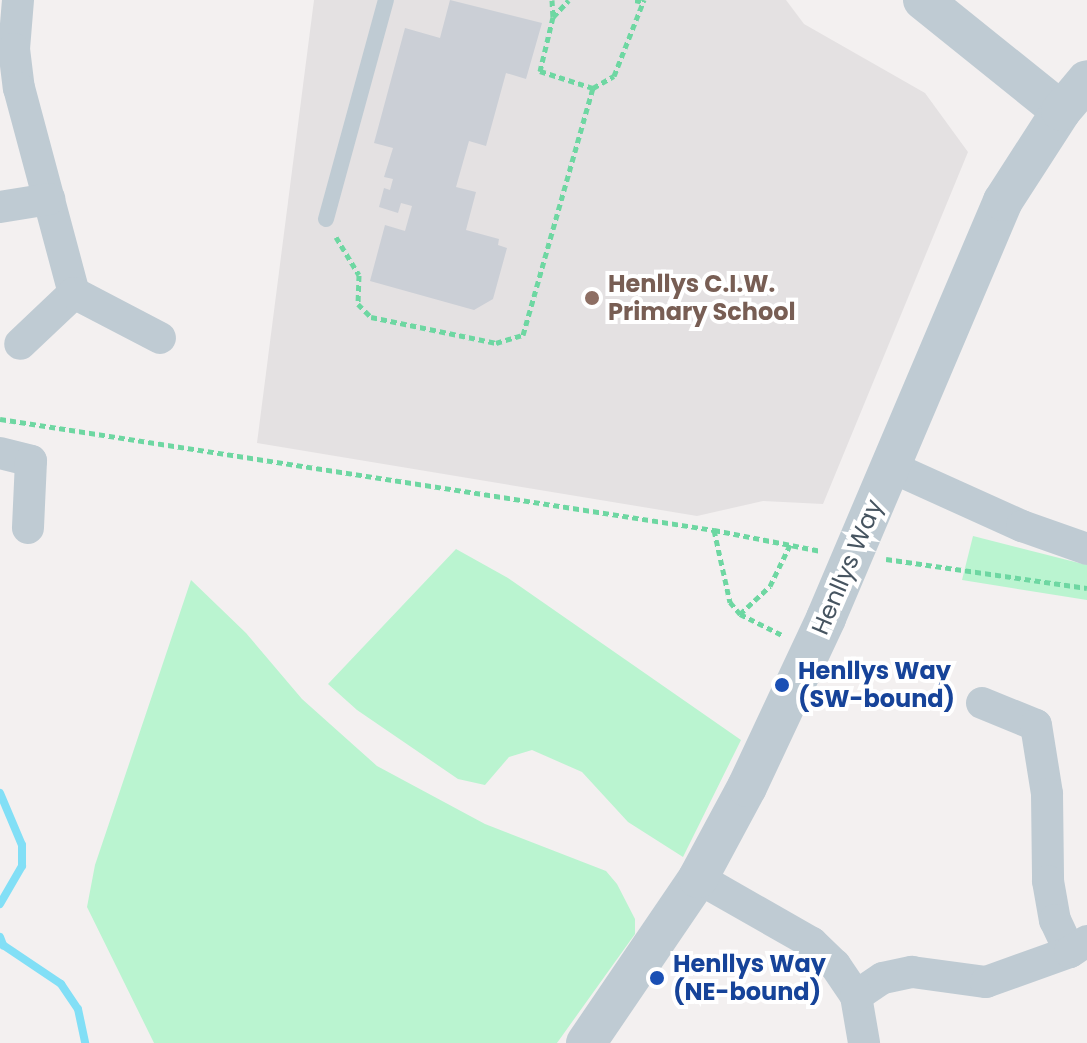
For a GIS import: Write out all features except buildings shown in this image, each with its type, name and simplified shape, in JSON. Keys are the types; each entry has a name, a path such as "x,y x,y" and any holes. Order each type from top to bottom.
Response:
{"street":[{"path":"18,0 14,49 19,88 74,293 160,338"},
{"path":"923,0 1061,111"},
{"name":"Henllys Way","path":"586,1043 698,878 747,787 811,650 1003,201 1061,111 1087,80"},
{"path":"0,207 49,199"},
{"path":"20,344 74,293"},
{"path":"0,453 31,461 28,528"},
{"path":"889,466 1008,520 1087,549"},
{"path":"856,996 883,978 912,972 986,982 1078,946 1055,920 1048,881 1050,834 1036,725 982,703"},
{"path":"698,878 812,943 835,965 856,996 864,1043"}],"lane":[{"path":"326,219 386,0"}],"path":[{"path":"552,0 553,17 540,71 593,88"},
{"path":"553,17 569,0"},
{"path":"326,219 359,275 358,304 371,317 496,343 523,335 593,88 614,76 643,1 635,0"},
{"path":"0,419 714,530 830,552"},
{"path":"714,530 730,602 740,614 811,650"},
{"path":"740,614 770,586 790,545"},
{"path":"886,559 1087,588"}],"shaded area":[{"name":"Henllys C.I.W. Primary School","path":"314,0 786,0 804,24 925,93 968,152 823,504 763,501 697,516 257,443"}],"green space":[{"path":"973,536 1087,565 1087,600 962,580"},
{"path":"456,549 508,578 741,740 683,857 628,822 582,772 532,750 509,757 485,785 458,779 357,710 328,684"},
{"path":"191,580 246,633 302,699 377,766 485,824 606,871 617,884 635,919 635,934 557,1043 154,1043 87,907 95,865"}],"waterway":[{"path":"0,793 22,845 22,866 0,904"},
{"path":"0,937 3,945 61,984 78,1009 85,1043"}],"place":[{"name":"Henllys C.I.W. Primary School","path":"592,298"},
{"name":"Henllys Way (SW-bound)","path":"782,685"},
{"name":"Henllys Way (NE-bound)","path":"657,978"}]}
